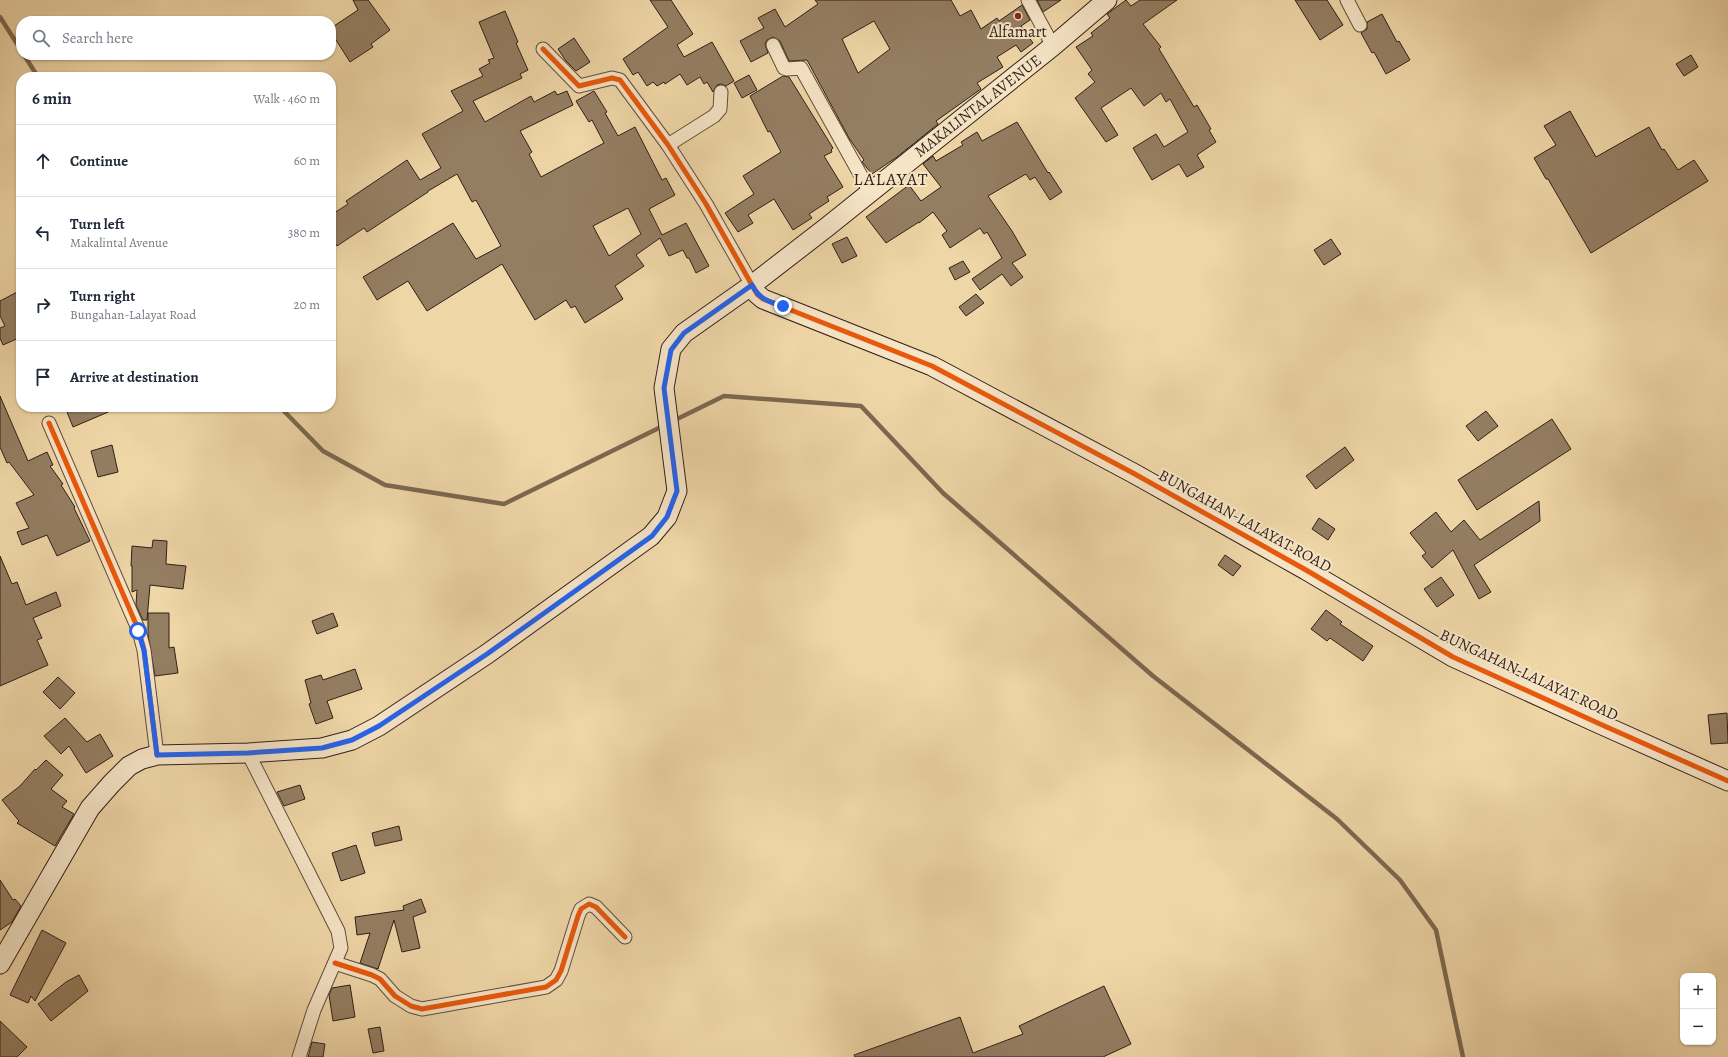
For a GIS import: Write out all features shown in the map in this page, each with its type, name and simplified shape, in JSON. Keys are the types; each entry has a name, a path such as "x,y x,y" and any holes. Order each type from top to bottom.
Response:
{"main road":[{"name":"MAKALINTAL AVENUE","path":"0,964 90,808 129,766 142,759 157,755 248,753 322,748 352,740 379,726 487,654 652,536 667,517 677,491 664,388 671,350 684,333 752,285 1054,46 1107,0"},
{"name":"BUNGAHAN-LALAYAT ROAD","path":"752,285 762,299 932,366 1133,473 1306,570 1453,657 1728,781"}],"street":[{"path":"1028,0 1054,46"},
{"path":"1347,0 1360,25"},
{"path":"773,45 784,68 787,70 801,68 870,192"},
{"path":"543,49 579,86 612,78 620,80 668,145 706,204 752,285"},
{"path":"668,145 714,116 720,109 721,92"},
{"path":"48,423 138,631 144,650 157,755"},
{"path":"248,753 338,931 341,948 314,1010 299,1057"},
{"path":"335,963 380,979 396,996 411,1006 422,1009 546,987 556,980 561,971 578,916 581,909 589,904 596,907 625,937"}],"building":[{"path":"353,0 368,0 390,30 371,44 373,47 350,62 336,40 336,25 358,10"},
{"path":"650,0 671,0 693,34 677,45 684,57 712,42 734,81 726,86 721,84 717,85 713,92 707,82 704,84 700,77 687,85 680,74 665,84 664,82 657,86 653,82 647,86 638,72 633,75 623,59 668,27"},
{"path":"815,0 951,0 960,16 971,10 981,29 997,18 999,21 1022,5 1030,20 1021,26 1033,43 1021,52 1016,45 997,57 1003,67 977,83 981,89 936,121 938,124 897,157 872,174 862,162 864,160 849,138 807,60 789,61 780,41 773,37 767,40 765,44 768,53 751,62 740,41 764,28 758,18 775,9 785,27 818,4","holes":["874,21 890,49 858,73 842,39"]},
{"path":"1037,0 1061,0 1043,12"},
{"path":"1126,0 1131,6 1140,0 1177,0 1143,24 1161,47 1159,49 1194,107 1197,105 1211,129 1209,130 1216,142 1197,155 1204,167 1187,177 1179,164 1152,180 1133,148 1156,134 1164,147 1188,132 1170,99 1166,102 1161,93 1144,106 1131,88 1101,108 1118,135 1106,142 1075,98 1095,82 1088,74 1092,70 1076,47 1093,36 1091,33 1110,18 1107,14"},
{"path":"1295,0 1327,0 1343,25 1320,40"},
{"path":"505,11 518,42 516,43 528,70 520,74 522,78 473,101 485,122 531,96 534,102 555,91 557,95 567,91 573,105 520,131 532,152 529,154 541,177 604,143 592,120 589,122 576,101 594,91 607,112 605,113 618,136 635,127 662,180 666,178 675,195 649,209 662,235 686,223 709,266 696,273 689,258 687,258 683,250 669,256 660,238 636,255 644,266 615,286 623,299 585,323 575,306 571,308 566,300 535,320 502,264 427,311 408,281 377,300 363,277 453,223 476,259 501,246 476,200 472,202 457,174 428,191 367,232 364,228 337,246 336,244 336,212 348,204 346,201 407,160 420,180 441,168 422,134 463,111 451,91 483,76 479,69 490,63 488,60 494,58 479,22","holes":["628,208 641,234 609,256 593,226"]},
{"path":"1382,14 1397,42 1399,41 1410,60 1386,74 1374,52 1372,53 1361,33 1367,29 1367,22"},
{"path":"574,38 590,62 576,71 566,61 558,49"},
{"path":"1691,55 1698,67 1684,76 1676,64"},
{"path":"749,75 757,90 742,98 734,83"},
{"path":"783,76 789,77 833,148 831,150 832,152 824,156 843,187 827,197 829,201 809,214 812,218 793,230 774,199 748,215 753,223 738,232 725,213 754,194 743,176 781,152 770,131 768,132 750,96"},
{"path":"1570,111 1596,157 1649,127 1662,150 1664,149 1678,170 1694,160 1708,181 1591,253 1548,179 1546,179 1534,158 1556,145 1544,126"},
{"path":"1017,122 1048,173 1049,172 1062,192 1050,200 1035,177 1030,180 1026,174 988,196 1012,231 1026,255 1012,263 1023,277 1011,286 1002,274 980,290 972,279 1002,258 987,232 984,234 980,228 950,248 942,235 947,231 933,212 919,223 886,243 866,217 909,185 921,201 941,187 923,164 933,156 936,161 963,145 961,142 977,132 982,141"},
{"path":"847,237 857,256 842,263 832,244"},
{"path":"1331,239 1341,254 1324,265 1314,250"},
{"path":"963,261 970,272 955,280 949,268"},
{"path":"16,293 16,339 3,345 0,338 0,328 5,326 0,316 0,301"},
{"path":"976,294 984,303 966,316 959,307"},
{"path":"0,396 28,461 47,452 53,465 50,466 63,484 61,485 75,507 74,508 90,541 57,556 47,535 22,545 17,532 29,528 16,503 34,495 9,462 7,463 0,447"},
{"path":"1486,411 1498,426 1478,441 1466,426"},
{"path":"67,412 108,412 73,427"},
{"path":"1552,419 1571,449 1477,510 1458,480"},
{"path":"112,445 118,472 98,477 91,451"},
{"path":"1345,447 1354,460 1316,489 1306,476"},
{"path":"1539,501 1540,521 1474,565 1491,592 1479,599 1453,550 1432,568 1422,556 1426,553 1410,533 1436,512 1451,532 1464,520 1480,540"},
{"path":"1319,518 1335,529 1328,540 1312,529"},
{"path":"153,540 167,541 166,564 186,566 183,589 150,585 147,620 143,620 136,605 137,590 132,592 132,546 152,548"},
{"path":"1225,555 1241,566 1233,576 1218,565"},
{"path":"0,556 12,584 17,582 26,605 56,592 61,606 33,618 42,638 37,640 48,665 0,686"},
{"path":"1441,577 1454,595 1437,607 1424,589"},
{"path":"1326,610 1342,622 1340,624 1373,646 1363,661 1330,638 1327,641 1311,629"},
{"path":"148,613 169,613 169,648 174,647 178,673 155,676 148,635"},
{"path":"333,613 338,626 317,634 312,621"},
{"path":"355,669 362,689 327,701 333,718 316,724 309,704 311,703 305,680 321,675 323,680"},
{"path":"58,677 75,693 60,709 43,692"},
{"path":"1727,713 1728,743 1711,744 1708,715"},
{"path":"65,718 87,742 100,734 113,756 86,773 69,746 61,754 44,736"},
{"path":"46,760 63,775 51,789 67,801 62,807 74,814 55,846 17,823 19,821 2,800 20,786 35,769 36,770"},
{"path":"300,785 305,799 284,806 277,792"},
{"path":"399,826 402,840 375,846 372,833"},
{"path":"356,845 365,873 341,881 332,853"},
{"path":"0,880 13,900 15,899 21,906 12,922 0,930"},
{"path":"421,899 426,912 413,917 420,948 402,952 394,920 378,969 360,963 370,933 357,935 355,917 404,910 403,906"},
{"path":"42,930 66,943 35,1001 31,996 28,1003 10,995"},
{"path":"79,975 88,991 51,1021 38,1004 66,982"},
{"path":"350,985 355,1017 333,1021 329,995 332,988"},
{"path":"1104,986 1131,1044 1103,1057 855,1057 854,1055 960,1017 973,1053 1023,1034 1019,1026"},
{"path":"0,1021 27,1047 17,1057 0,1057"},
{"path":"380,1027 384,1051 373,1053 368,1029"},
{"path":"312,1042 325,1044 323,1057 308,1057"}],"waterway":[{"path":"0,17 16,42"},
{"path":"27,60 35,72"},
{"path":"673,421 724,396 861,406 943,493 1153,676 1337,819 1400,880 1436,930 1463,1057"},
{"path":"285,412 323,451 385,485 504,504 665,425"}],"cycle path":[{"path":"543,49 579,86 612,78 620,80 668,145 706,204 757,294 763,299 932,366 1133,473 1306,570 1453,657 1728,781"},
{"path":"49,423 139,631 144,650 157,755"},
{"path":"335,963 380,979 395,996 411,1006 422,1009 546,987 556,980 561,971 578,916 581,909 589,904 596,907 625,937"}],"place":[{"name":"Alfamart","path":"1018,16"}],"district":[{"name":"LALAYAT","path":"891,179"}],"route":[{"path":"138,631 144,650 157,755 248,753 322,748 352,740 379,726 487,654 652,536 667,517 677,491 664,388 671,350 684,333 752,285 762,299 783,306"}]}
